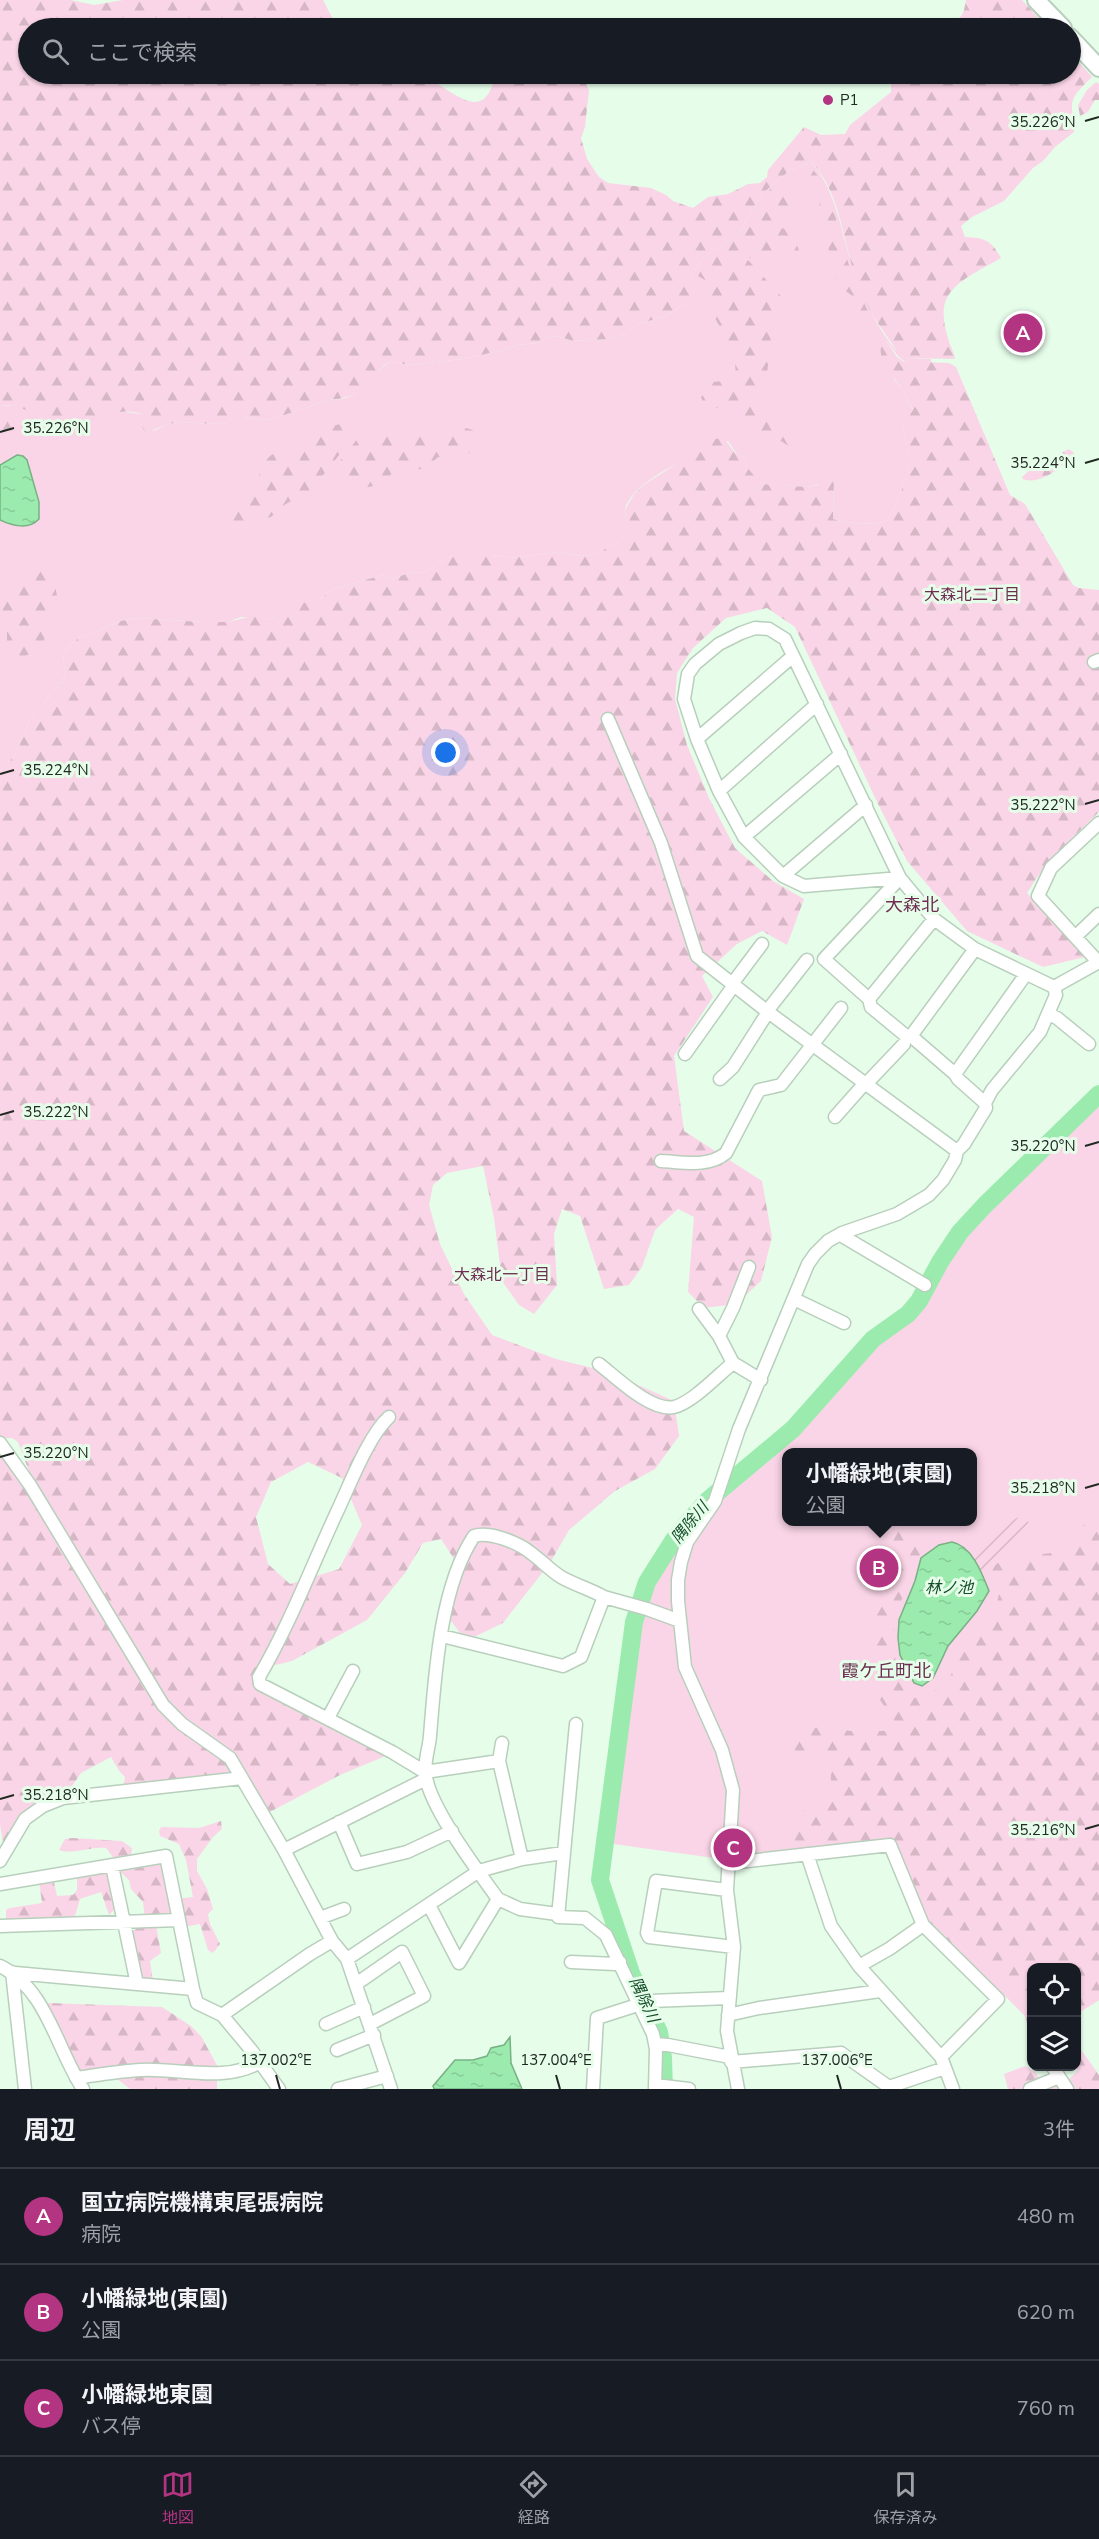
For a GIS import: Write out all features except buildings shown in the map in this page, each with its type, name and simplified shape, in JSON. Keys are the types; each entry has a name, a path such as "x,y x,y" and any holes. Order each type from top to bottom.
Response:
{"main road":[{"path":"1036,0 1053,18"},
{"path":"1081,48 1099,68"}],"street":[{"path":"900,878 804,886 783,876 744,837 719,791 697,739 684,699 688,674 695,664 719,644 755,628 769,629 785,639 900,878 934,919 975,950 1054,987"},
{"path":"697,739 793,656"},
{"path":"719,791 816,704"},
{"path":"608,719 662,843 697,956 767,1012 957,1151"},
{"path":"744,837 841,754"},
{"path":"783,876 866,805"},
{"path":"1054,987 1099,962 1038,896 1051,868 1099,823"},
{"path":"900,878 824,959 869,999 871,1006 908,1040 955,1074 985,1103"},
{"path":"1076,936 1099,914"},
{"path":"869,999 934,919"},
{"path":"685,1054 762,944"},
{"path":"835,1117 908,1040 975,950"},
{"path":"720,1079 734,1067 767,1012 807,960"},
{"path":"955,1074 1026,974"},
{"path":"738,2089 727,2031 734,1947 728,1890 733,1790 722,1750 685,1667 678,1580 681,1562 687,1542 715,1501 739,1429 815,1254 828,1241 842,1233 897,1214 929,1195 943,1180 955,1160 957,1151 964,1144 986,1108 985,1103 992,1090 1040,1032 1056,995 1054,987"},
{"path":"661,1161 704,1163 720,1158 730,1148 759,1090 781,1085 841,1008"},
{"path":"1048,1014 1057,1017 1089,1044"},
{"path":"842,1233 844,1237 925,1285"},
{"path":"718,1336 733,1308 749,1267"},
{"path":"794,1299 844,1323"},
{"path":"699,1309 733,1363 761,1380"},
{"path":"599,1364 647,1401 666,1408 685,1403 733,1363"},
{"path":"389,1417 355,1471 301,1595 259,1677 260,1684 328,1718 426,1775"},
{"path":"0,1443 30,1485 163,1704 182,1724 224,1751 242,1778 284,1850 332,1941 347,1959 391,2089"},
{"path":"680,1622 647,1609 604,1597 563,1578 547,1568 530,1552 500,1538 481,1534 474,1536 457,1570 441,1636 426,1775 440,1810 452,1831 498,1899 520,1909 557,1914 558,1917 585,1918 606,1935 643,2002 660,2044 658,2087 690,2089"},
{"path":"441,1636 563,1666 581,1657 604,1597"},
{"path":"328,1718 353,1671"},
{"path":"557,1914 576,1724"},
{"path":"502,1743 499,1761 522,1859"},
{"path":"284,1850 426,1775 499,1761"},
{"path":"0,1861 25,1819 44,1806 63,1798 242,1778"},
{"path":"339,1822 357,1864 407,1852 452,1831"},
{"path":"0,1845 0,1852"},
{"path":"660,2044 731,2059 841,2054 889,2087 943,2063 998,1999 923,1925 890,1845 730,1863"},
{"path":"347,1959 478,1870 522,1859 563,1853"},
{"path":"807,1854 831,1926 859,1966 943,2063 953,2089"},
{"path":"0,1884 166,1856 197,2003 222,2015 279,2089"},
{"path":"112,1866 137,1984"},
{"path":"728,1890 656,1881 647,1933 649,1937 734,1947"},
{"path":"429,1905 459,1963 498,1899"},
{"path":"320,1918 344,1909"},
{"path":"0,1926 179,1920"},
{"path":"859,1966 890,1949 923,1925"},
{"path":"222,2015 332,1941"},
{"path":"337,2050 424,1996 402,1952 356,1984"},
{"path":"571,1962 615,1964 620,1962"},
{"path":"9,1970 193,1989"},
{"path":"9,1970 32,1991 83,2089"},
{"path":"9,1970 25,2089"},
{"path":"728,2014 880,1991"},
{"path":"593,2089 597,2018 643,2002 729,1998"},
{"path":"326,2024 364,2007"},
{"path":"76,2078 140,2070 223,2072 255,2066 260,2062"},
{"path":"1030,2089 1055,2072 1067,2089"},
{"path":"338,2089 387,2076"}],"green space":[{"path":"0,0 71,0 94,5 123,0 323,0 332,18 18,18 18,84 438,84 459,97 477,102 485,98 492,84 586,84 589,90 585,127 581,138 587,159 599,177 608,183 651,188 673,201 693,208 708,197 728,194 748,184 760,183 804,127 821,135 845,134 850,125 891,92 891,84 1081,84 1081,64 1092,77 1077,93 1072,103 1076,125 1074,132 1033,168 1004,201 972,217 961,226 965,237 987,241 1001,258 968,277 949,295 944,306 944,319 954,359 904,358 899,354 865,301 852,267 835,203 821,174 811,162 789,171 762,194 740,231 728,242 703,258 692,277 689,296 684,304 666,316 635,325 623,335 610,339 573,341 557,336 547,337 539,343 516,345 508,349 463,359 408,365 390,361 364,389 354,394 269,420 233,417 228,422 211,424 184,422 169,424 145,433 142,426 147,416 136,412 125,411 83,421 61,423 17,407 0,406"},
{"path":"966,0 1022,0 1039,18 959,18"},
{"path":"1096,82 1099,84 1099,100 1095,100 1088,112 1080,116 1078,105 1087,90"},
{"path":"811,162 831,195 849,256 870,311 886,337 904,358 931,359 931,363 905,361 883,337 894,379 903,390 913,411 903,417 909,459 905,482 887,521 860,523 833,519 834,480 808,487 760,484 746,466 743,456 736,453 728,441 669,468 640,488 630,499 625,510 626,526 622,538 596,555 579,556 559,552 511,558 492,555 453,555 424,572 409,573 392,579 383,575 332,589 318,601 283,611 270,619 241,617 228,622 202,622 136,618 121,621 76,640 63,653 65,673 62,685 29,721 16,754 0,771 0,406 20,406 47,421 119,411 147,415 153,431 169,424 184,422 211,424 228,422 233,417 269,420 333,399 350,396 358,392 390,361 408,365 463,359 508,349 516,345 539,343 547,337 557,336 573,341 610,339 623,335 635,325 666,316 684,304 692,277 703,258 728,242 740,231 762,194 789,171"},
{"path":"810,167 829,196 852,275 877,328 869,327 860,316 854,297 840,287 821,221 819,194 813,180 796,179 786,189 798,240 781,224 771,222 748,224 756,206 772,187 787,176"},
{"path":"777,225 791,236 799,251 774,253 764,263 758,263 749,257 722,250 737,239 747,227"},
{"path":"716,253 748,260 781,296 782,302 769,324 771,335 767,375 759,400 769,413 789,425 800,437 802,446 794,450 775,438 747,431 744,429 745,421 720,408 705,407 701,397 711,382 726,381 736,375 734,352 716,320 705,280 698,276 706,260"},
{"path":"883,336 897,357 903,361 949,363 956,367 1010,495 1025,504 1073,585 1079,588 1099,590 1099,812 1048,861 1027,893 1085,957 1043,967 967,931 907,861 795,627 767,608 726,618 693,648 677,673 675,699 687,745 709,798 735,848 773,881 804,899 787,945 762,931 737,944 702,976 713,997 674,1056 684,1131 762,1181 772,1237 761,1281 736,1304 704,1308 688,1292 694,1217 678,1209 655,1230 642,1267 629,1285 604,1289 580,1216 562,1209 554,1234 557,1285 534,1314 519,1305 502,1281 494,1218 483,1166 447,1173 433,1185 429,1205 440,1244 464,1294 492,1335 556,1359 609,1372 674,1401 679,1436 655,1469 615,1491 569,1530 550,1563 503,1623 466,1641 448,1617 448,1590 454,1559 441,1539 423,1543 405,1573 367,1620 292,1661 259,1669 255,1679 388,1755 340,1775 266,1814 243,1776 174,1712 35,1487 18,1442 12,1438 0,1438 0,771 16,754 29,721 62,685 65,673 63,653 76,640 121,621 136,618 202,622 228,622 252,616 270,619 294,604 318,601 332,589 383,575 392,579 409,573 424,572 453,555 492,555 511,558 559,552 579,556 596,555 622,538 626,524 625,510 634,494 645,484 715,439 724,438 735,453 743,456 746,466 761,484 808,487 818,485 820,476 834,480 833,519 860,523 887,521 898,500 909,465 903,417 913,410 882,359","holes":["308,1462 342,1478 362,1525 339,1569 290,1584 268,1564 256,1517 271,1482"]},
{"path":"0,409 17,410 15,421 22,431 0,436"},
{"path":"341,424 352,428 363,425 312,489 286,504 271,517 228,527 221,524 221,513 230,500 244,499 257,488 260,471 269,457"},
{"path":"462,427 473,430 477,440 473,450 461,459 438,457 420,469 398,470 382,481 365,487 338,479 336,466 358,438 367,431 425,434"},
{"path":"1069,449 1074,453 1073,457 1056,470 1036,480 1023,479 1022,477 1032,468"},
{"path":"49,556 57,596 53,603 52,617 47,620 43,649 22,657 7,648 7,632 0,629 0,590 14,583 27,584"},
{"path":"1099,1091 1099,2000 1081,2011 1081,1963 1027,1963 1027,2018 1000,1991 954,1953 882,1838 714,1858 606,1843 632,1643 643,1594 675,1542 728,1479 789,1434 879,1337 929,1301 928,1283 933,1264 957,1231 994,1191"},
{"path":"0,1446 147,1685 222,1754 237,1774 123,1788 125,1777 111,1757 81,1773 66,1795 36,1808 4,1851 0,1824"},
{"path":"1020,1517 1030,1523 1030,1533 982,1575 966,1557 1009,1521"},
{"path":"1099,1524 1099,2000 1081,2011 1081,1963 1027,1963 1027,2024 1022,2005 999,1970 966,1948 943,1944 920,1907 891,1841 832,1848 798,1849 792,1830 802,1811 838,1800 831,1781 833,1760 820,1756 809,1759 793,1754 790,1746 792,1736 818,1727 851,1731 901,1731 876,1694 871,1677 872,1628 884,1548 897,1533 899,1526 923,1526 925,1550 916,1562 900,1603 894,1631 898,1669 911,1699 927,1694 946,1682 973,1633 993,1619 1000,1590 985,1573 1003,1559 1051,1553 1062,1542 1074,1541 1083,1525"},
{"path":"221,1821 222,1829 197,1859 197,1871 207,1889 213,1909 208,1914 210,1924 220,1944 213,1953 208,1950 200,1924 183,1927 176,1899 193,1897 186,1860 179,1844 160,1836 159,1831 161,1827 199,1828"},
{"path":"65,1839 122,1841 132,1848 131,1858 115,1860 106,1848 70,1852 59,1850"},
{"path":"164,1859 174,1918 145,1920 143,1902 131,1889 129,1880 115,1867"},
{"path":"110,1870 117,1907 109,1915 101,1892 80,1899 75,1916 76,1922 6,1923 6,1910 42,1903 39,1881 53,1878 57,1896 73,1895 77,1890 77,1874"},
{"path":"156,1925 161,1953 150,1961 153,1981 143,1978 139,1969 132,1932 140,1926"},
{"path":"49,2003 162,2007 191,2026 201,2036 219,2069 79,2074 43,2005"},
{"path":"1081,2050 1099,2075 1099,2089 1008,2089 1004,2074 1025,2066 1027,2071 1036,2073 1043,2085 1058,2079 1063,2085 1077,2071 1081,2071"},
{"path":"111,2074 217,2074 217,2089 130,2089"}],"water":[{"path":"17,455 27,460 39,502 39,519 25,526 0,520 0,465"},
{"name":"林ノ池","path":"952,1542 971,1555 989,1591 977,1611 948,1646 933,1678 922,1686 914,1683 900,1655 899,1620 915,1581 921,1558 939,1545"},
{"path":"510,2037 511,2063 522,2089 434,2089 433,2086 455,2060 473,2060 487,2056 491,2048 504,2045"}],"waterway":[{"name":"隅除川","path":"664,2089 659,2032 631,1973 600,1880 634,1622 647,1582 673,1541 707,1501 793,1429 873,1339 908,1314 919,1301 940,1262 960,1232 1099,1094"}],"place":[{"name":"P1","path":"828,100"},
{"name":"国立病院機構東尾張病院","path":"1023,333"},
{"name":"小幡緑地(東園)","path":"879,1568"},
{"name":"小幡緑地東園","path":"733,1848"}],"district":[{"name":"大森北二丁目","path":"972,595"},
{"name":"大森北","path":"912,905"},
{"name":"大森北一丁目","path":"502,1275"},
{"name":"霞ケ丘町北","path":"886,1671"}]}
